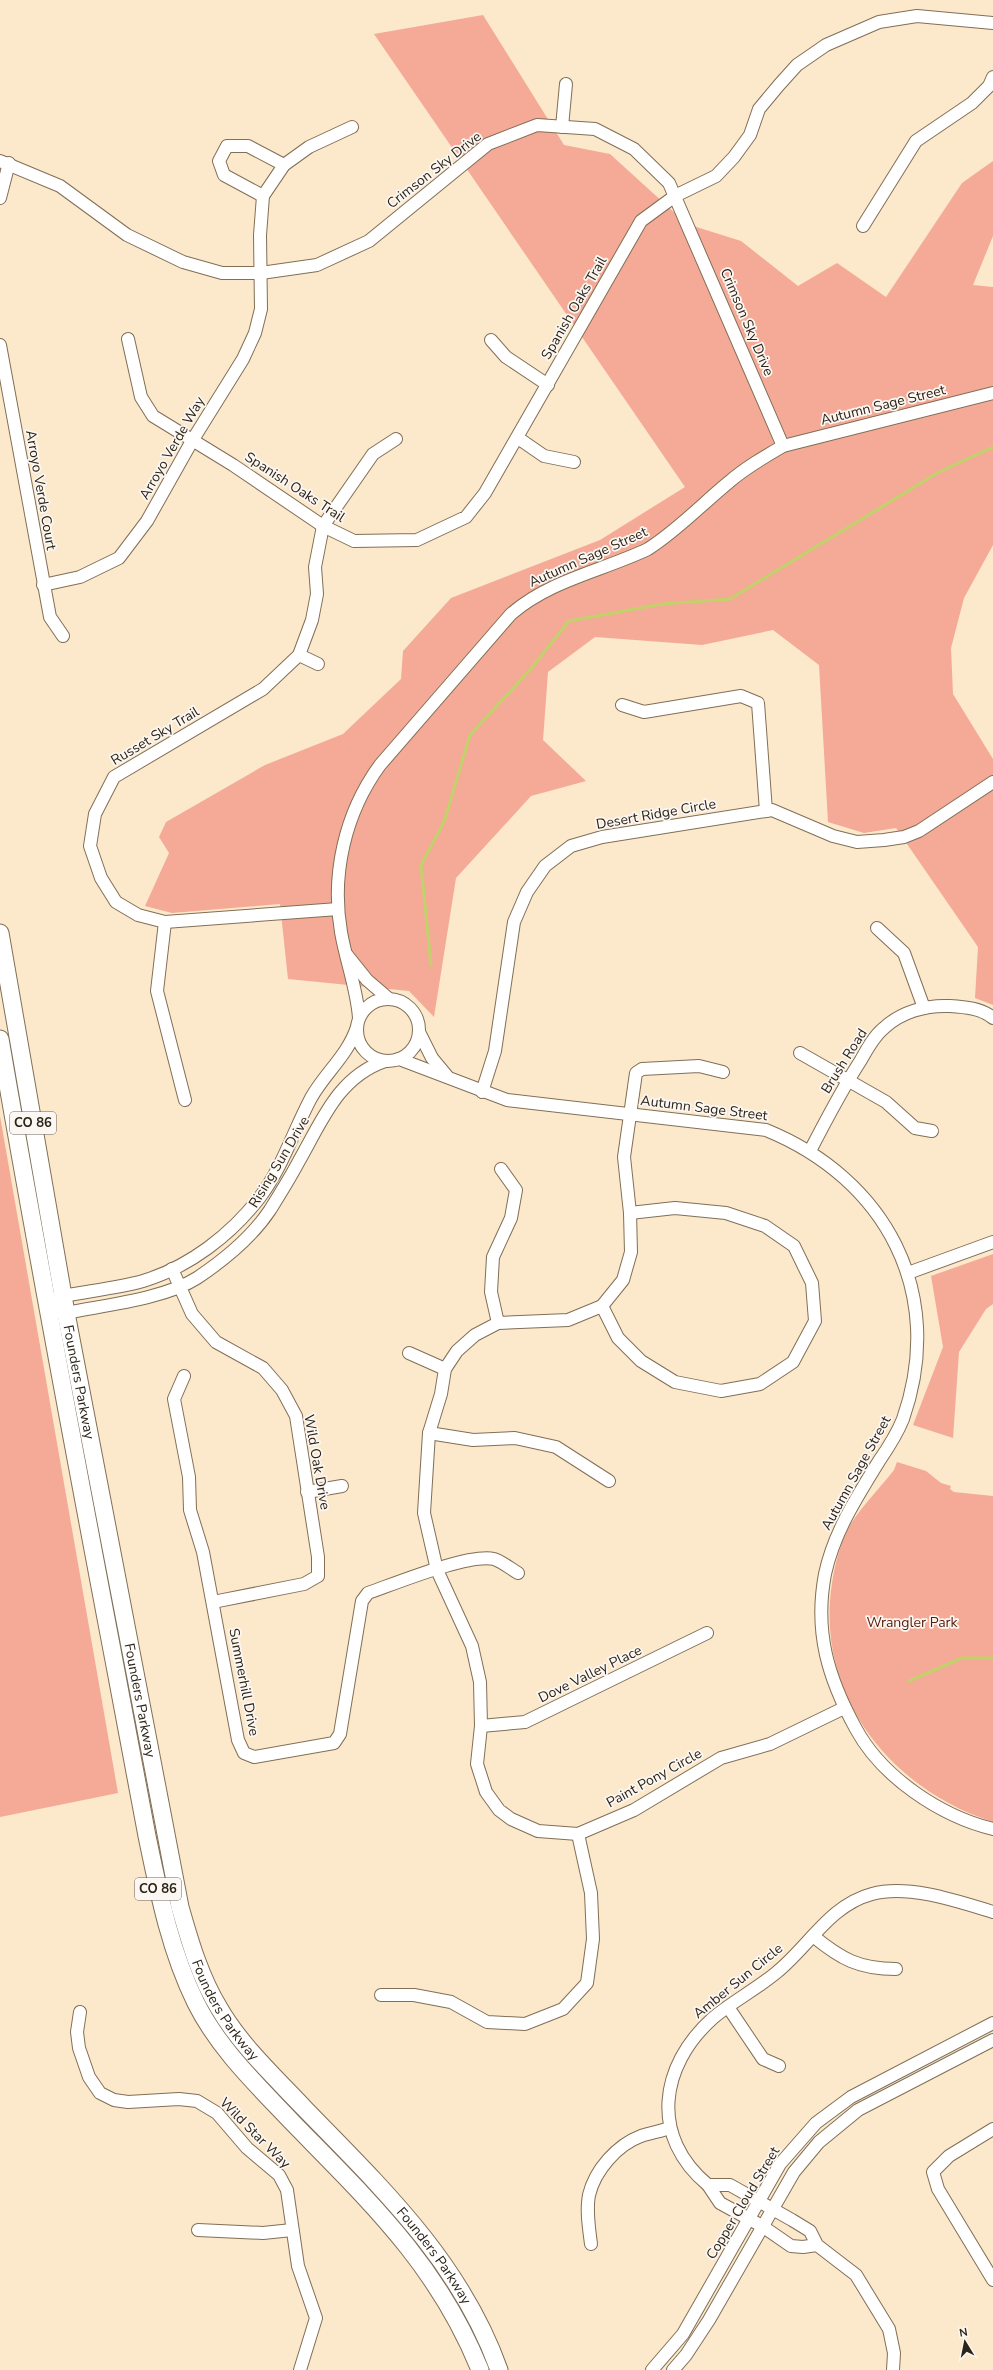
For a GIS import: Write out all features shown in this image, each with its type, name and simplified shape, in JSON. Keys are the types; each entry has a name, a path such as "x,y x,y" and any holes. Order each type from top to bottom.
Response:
{"highway":[{"name":"Founders Parkway","path":"0,933 66,1313 180,1907 197,1960 219,2008 242,2041 400,2207 426,2239 466,2297 499,2370"},
{"name":"Founders Parkway","path":"0,1039 47,1311 162,1911 180,1967 204,2017 225,2048 268,2097 387,2219 412,2250 450,2306 480,2370"}],"street":[{"name":"Spanish Oaks Trail","path":"128,339 141,397 153,416 233,465 323,526 354,541 417,540 466,517 485,493 518,438 641,221 675,196 716,176 734,157 750,135 759,109 798,65 826,45 879,22 917,16 993,24"},
{"path":"863,226 916,141 972,103 989,86 993,76"},
{"path":"562,127 566,84"},
{"name":"Crimson Sky Drive","path":"5,162 60,186 127,235 182,262 222,273 261,273 317,265 370,241 488,144 537,125 595,130 634,149 669,183 783,446"},
{"path":"284,165 248,146 227,146 219,161 224,175 263,196 284,165 309,148 352,127"},
{"path":"0,198 5,162"},
{"name":"Arroyo Verde Way","path":"44,585 80,577 120,558 147,521 192,441 243,358 255,333 261,309 260,235 263,196"},
{"path":"491,340 506,357 548,385"},
{"name":"Arroyo Verde Court","path":"0,345 50,617 63,636"},
{"name":"Autumn Sage Street","path":"358,1023 357,998 346,954 338,910 340,863 346,832 368,782 385,759 511,614 523,604 551,587 648,549 662,540 729,481 755,462 783,446 993,392"},
{"path":"518,438 544,456 574,462"},
{"path":"323,526 373,454 396,439"},
{"name":"Russet Sky Trail","path":"323,526 315,567 317,594 312,620 299,655 263,689 114,777 95,814 90,846 101,878 116,902 138,915 165,922 338,910"},
{"path":"299,655 318,664"},
{"path":"622,705 644,712 740,696 758,703 766,811"},
{"name":"Desert Ridge Circle","path":"482,1092 495,1051 514,922 527,892 545,866 571,846 602,837 772,810 833,836 857,842 904,837 919,831 993,782"},
{"path":"165,922 157,991 184,1100"},
{"path":"877,928 904,953 924,1008"},
{"name":"Autumn Sage Street","path":"346,954 367,980 388,998"},
{"path":"388,998 398,1000 411,1008 418,1022 420,1032 413,1048 399,1059 385,1061 377,1059 364,1050 357,1035 358,1023 370,1004 388,998"},
{"name":"Brush Road","path":"810,1151 849,1079 883,1028 895,1019 924,1008 960,1007 976,1009 993,1018"},
{"name":"Rising Sun Drive","path":"63,1296 143,1281 172,1269 198,1254 231,1230 260,1196 312,1097 346,1051 358,1023"},
{"name":"Autumn Sage Street","path":"420,1032 432,1058 448,1077"},
{"path":"800,1053 849,1079 886,1102 915,1128 932,1131"},
{"name":"Autumn Sage Street","path":"399,1059 448,1077 482,1092 507,1100 766,1130 791,1140 810,1151 856,1187 870,1202 886,1226 908,1273 918,1329 915,1377 903,1420 844,1520 832,1548 825,1575 821,1629 828,1669 844,1708 861,1739 880,1763 910,1788 944,1809 977,1825 993,1829"},
{"name":"Rising Sun Drive","path":"47,1311 66,1313 157,1295 196,1279 233,1251 269,1212 327,1109 344,1087 362,1070 385,1061"},
{"name":"Paint Pony Circle","path":"723,1072 699,1066 642,1069 636,1073 634,1078 624,1157 630,1213 632,1252 623,1280 602,1306 568,1320 498,1323 475,1335 457,1351 445,1369 441,1394 429,1433 424,1513 437,1570 472,1646 480,1682 481,1726 477,1764 486,1792 499,1810 511,1819 538,1831 578,1834 634,1810 721,1758 770,1744 844,1708"},
{"path":"498,1323 491,1292 493,1257 511,1218 516,1190 501,1169"},
{"path":"602,1306 618,1338 641,1361 675,1382 721,1391 760,1384 793,1362 815,1321 812,1283 794,1246 765,1226 726,1212 675,1208 630,1213"},
{"path":"908,1273 993,1242"},
{"name":"Wild Oak Drive","path":"172,1269 178,1286 192,1314 216,1342 263,1368 282,1390 296,1416 318,1556 318,1576 304,1584 212,1602"},
{"path":"47,1311 63,1296"},
{"path":"409,1353 445,1369"},
{"name":"Summerhill Drive","path":"184,1376 174,1399 189,1477 190,1510 203,1552 238,1740 244,1753 254,1757 334,1743 340,1734 344,1714 362,1601 368,1593 437,1570"},
{"path":"429,1433 473,1440 515,1438 556,1447 609,1481"},
{"path":"307,1492 342,1486"},
{"path":"437,1570 464,1562 494,1559 518,1573"},
{"name":"Dove Valley Place","path":"481,1726 525,1722 707,1633"},
{"path":"381,1995 414,1995 451,2002 487,2022 525,2024 563,2009 586,1983 593,1939 592,1893 578,1834"},
{"name":"Amber Sun Circle","path":"817,2245 803,2247 791,2246 762,2226 720,2203 708,2185 695,2174 684,2161 675,2145 670,2128 668,2105 670,2086 676,2067 698,2033 728,2007 777,1973 842,1907 857,1899 887,1891 913,1892 993,1912"},
{"path":"813,1936 847,1960 862,1966 896,1969"},
{"path":"728,2007 763,2058 779,2066"},
{"name":"Wild Star Way","path":"80,2012 76,2032 79,2048 89,2077 100,2093 114,2100 128,2102 179,2099 197,2101 208,2106 247,2148 279,2175 287,2190 298,2266 316,2318 300,2370"},
{"name":"Copper Cloud Street","path":"652,2370 683,2334 750,2219 780,2164 816,2123 851,2097 993,2023"},
{"name":"Copper Cloud Street","path":"673,2370 686,2355 709,2320 794,2172 819,2142 858,2110 993,2040"},
{"path":"591,2244 588,2216 589,2195 598,2174 615,2152 633,2140 670,2128"},
{"path":"993,2129 949,2156 933,2172 938,2189 993,2280"},
{"path":"708,2185 730,2185 810,2231 817,2245 856,2275 888,2329 894,2353 894,2370"},
{"path":"198,2230 263,2233 292,2230"}],"green space":[{"path":"483,15 564,145 610,154 687,224 741,241 798,286 837,263 886,297 962,183 993,161 993,236 973,285 993,287 993,545 964,598 951,648 953,694 993,759 993,1005 975,998 978,947 896,828 864,833 828,822 819,665 773,630 702,645 595,637 548,672 543,740 586,781 531,796 456,878 434,1017 409,991 288,979 280,904 172,913 145,906 169,853 159,837 166,822 265,765 343,734 401,679 403,651 451,598 600,540 685,487 374,34"},
{"path":"0,1116 118,1793 0,1817"},
{"path":"993,1254 993,1304 986,1309 959,1352 953,1438 913,1425 943,1347 931,1276"},
{"name":"Wrangler Park","path":"897,1462 926,1471 941,1483 951,1486 950,1489 954,1492 993,1496 993,1822 958,1808 926,1789 897,1766 872,1739 853,1708 839,1675 831,1639 830,1601 832,1582 839,1552 850,1525 894,1470"}],"waterway":[{"path":"431,965 421,865 444,822 470,735 529,671 569,621 662,604 730,599 939,472 993,447"},
{"path":"909,1681 962,1658 993,1658"}]}
